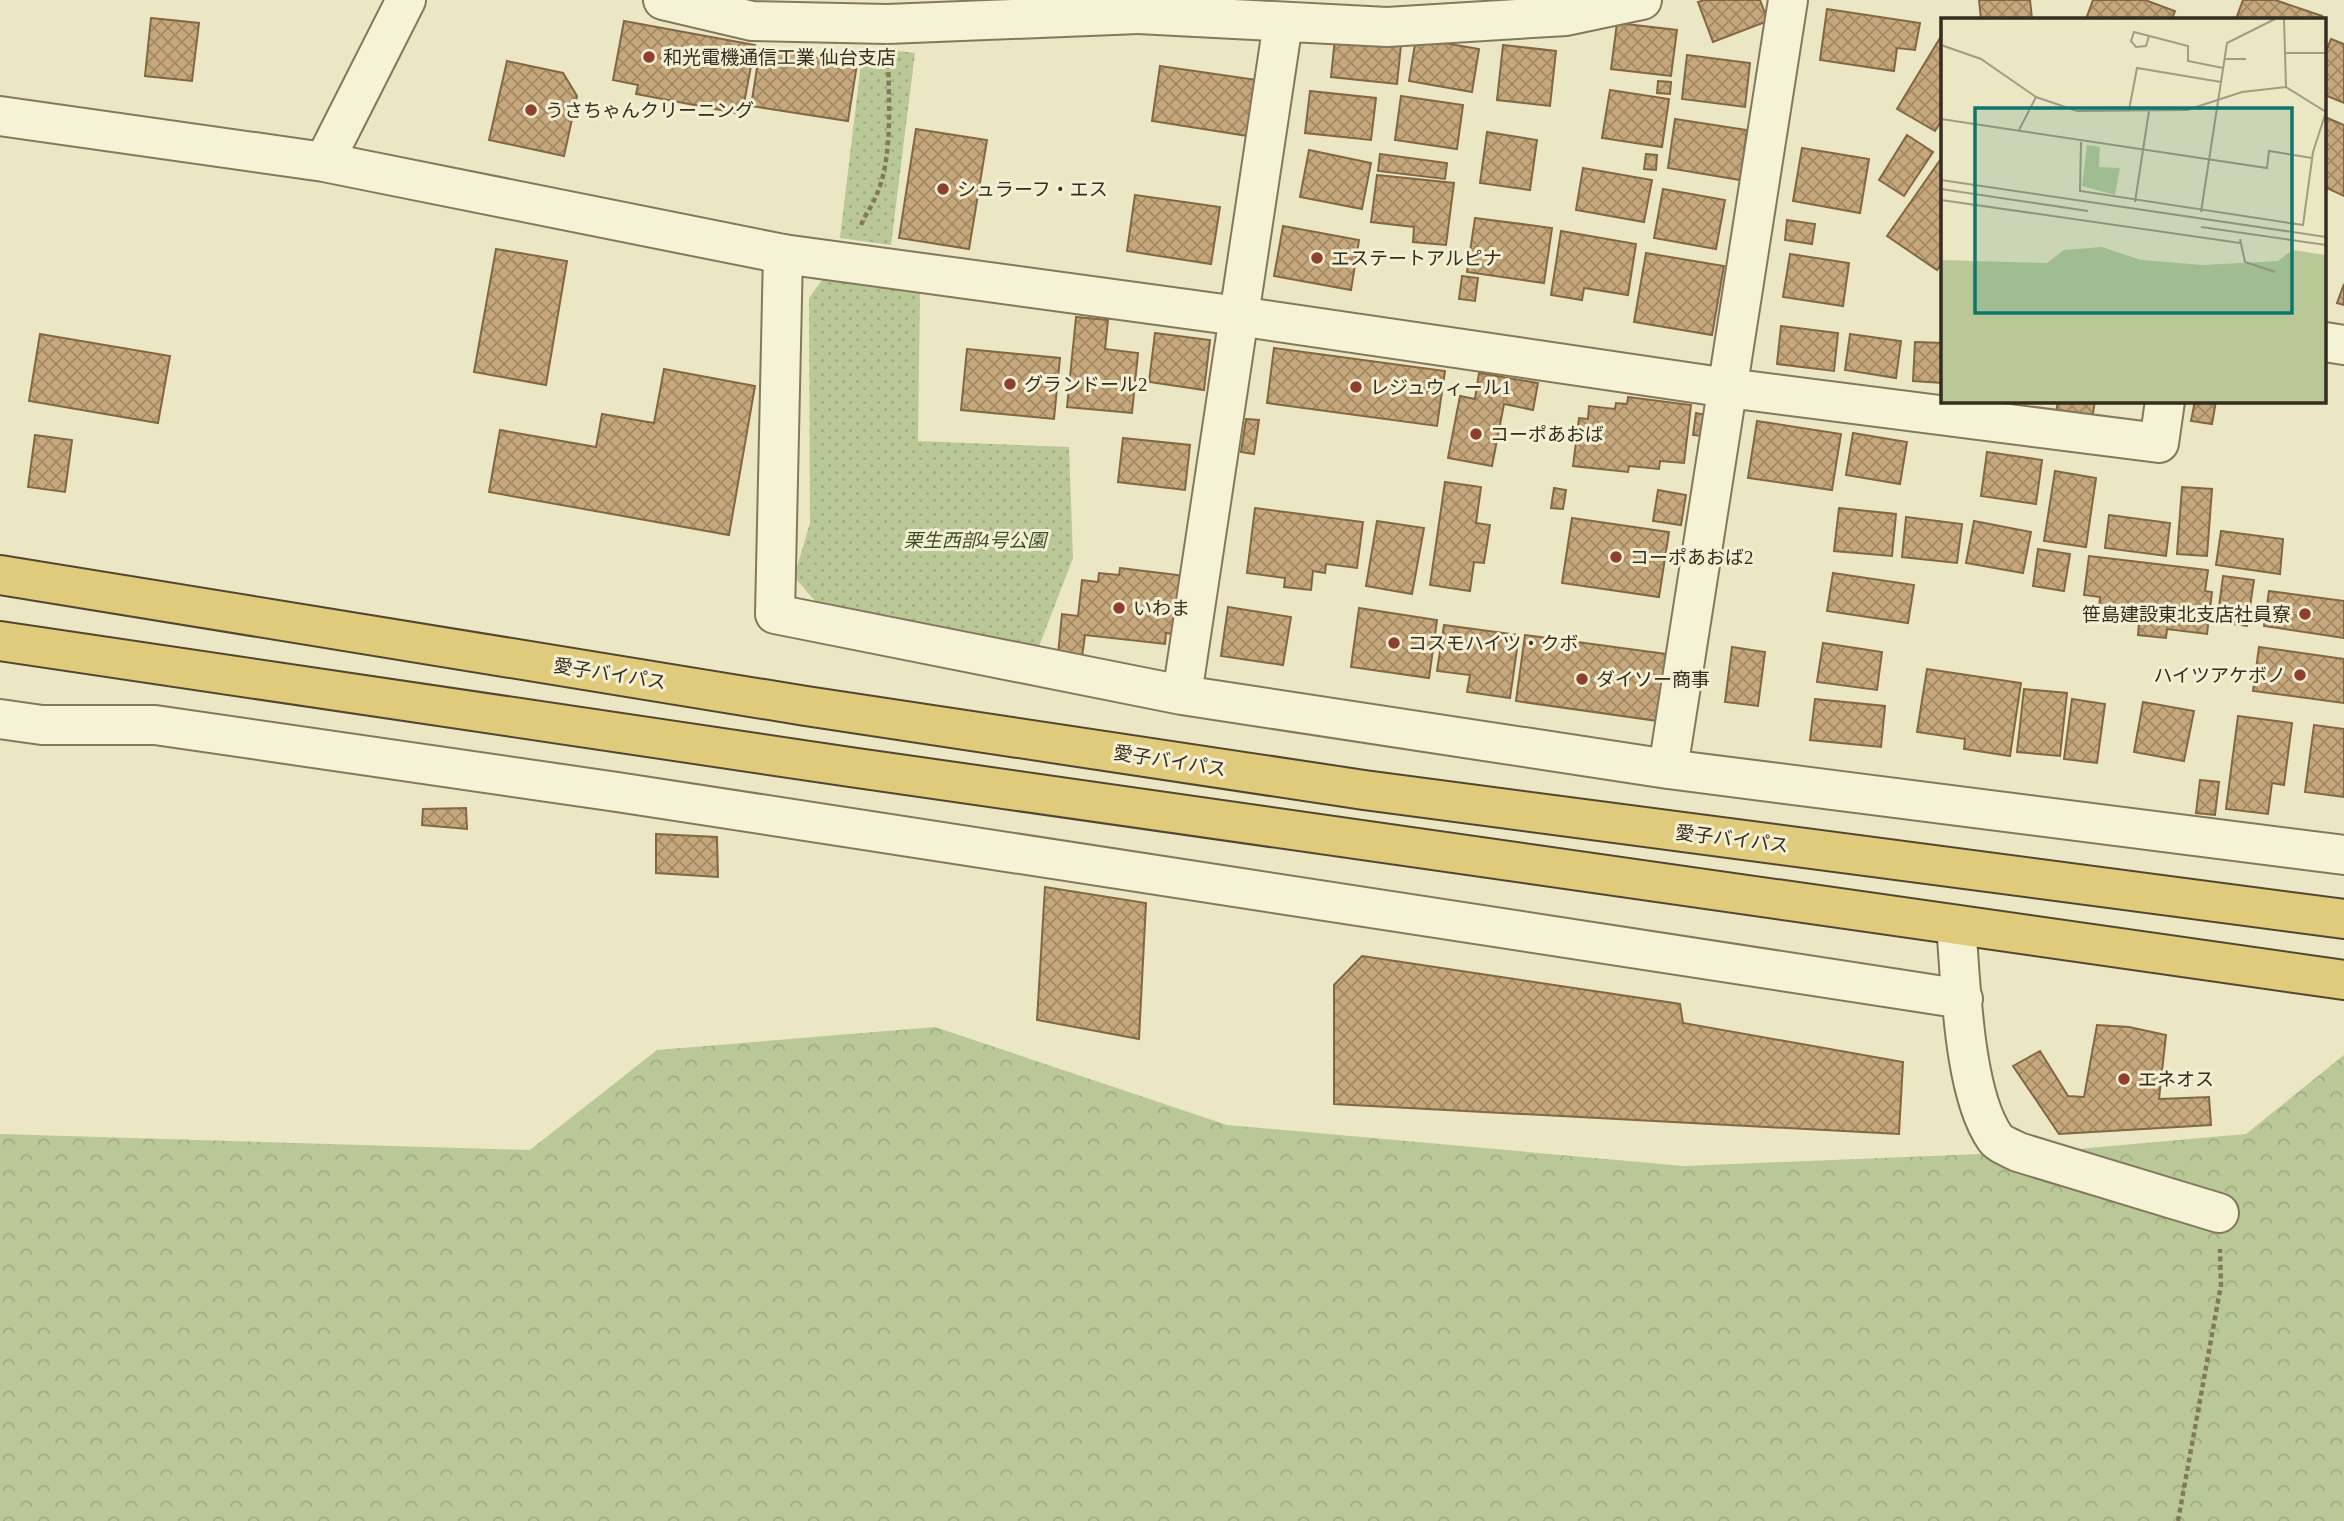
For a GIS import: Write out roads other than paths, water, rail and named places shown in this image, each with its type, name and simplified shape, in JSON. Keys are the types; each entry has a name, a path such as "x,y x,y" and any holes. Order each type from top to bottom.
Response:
{"highway":[{"name":"愛子バイパス","path":"0,575 806,706 1363,790 2344,919"},
{"path":"0,641 2344,980"}],"street":[{"path":"324,162 406,0"},
{"path":"663,0 752,21 887,24 1139,7 1283,23 1387,27 1566,16 1642,0"},
{"path":"1668,769 1788,0"},
{"path":"1182,695 1283,23"},
{"path":"0,116 324,162 783,254 1238,316 1728,388 2159,443 2165,402"},
{"path":"783,254 775,614 1182,695 1668,769 2344,856"},
{"path":"2326,342 2344,345"},
{"path":"0,719 41,725 169,727 604,790 1963,999"},
{"path":"1956,925 1968,1060 1983,1110 1996,1140 2018,1152 2219,1213"}],"place":[{"name":"和光電機通信工業 仙台支店","path":"649,57"},
{"name":"うさちゃんクリーニング","path":"531,110"},
{"name":"シュラーフ・エス","path":"943,189"},
{"name":"エステートアルピナ","path":"1317,258"},
{"name":"グランドール2","path":"1010,384"},
{"name":"レジュウィール1","path":"1356,387"},
{"name":"コーポあおば","path":"1476,434"},
{"name":"コーポあおば2","path":"1616,557"},
{"name":"いわま","path":"1119,608"},
{"name":"笹島建設東北支店社員寮","path":"2305,614"},
{"name":"コスモハイツ・クボ","path":"1394,643"},
{"name":"ハイツアケボノ","path":"2300,675"},
{"name":"ダイソー商事","path":"1582,679"},
{"name":"エネオス","path":"2124,1079"}],"park label":[{"name":"栗生西部4号公園","path":"975,540"}]}
